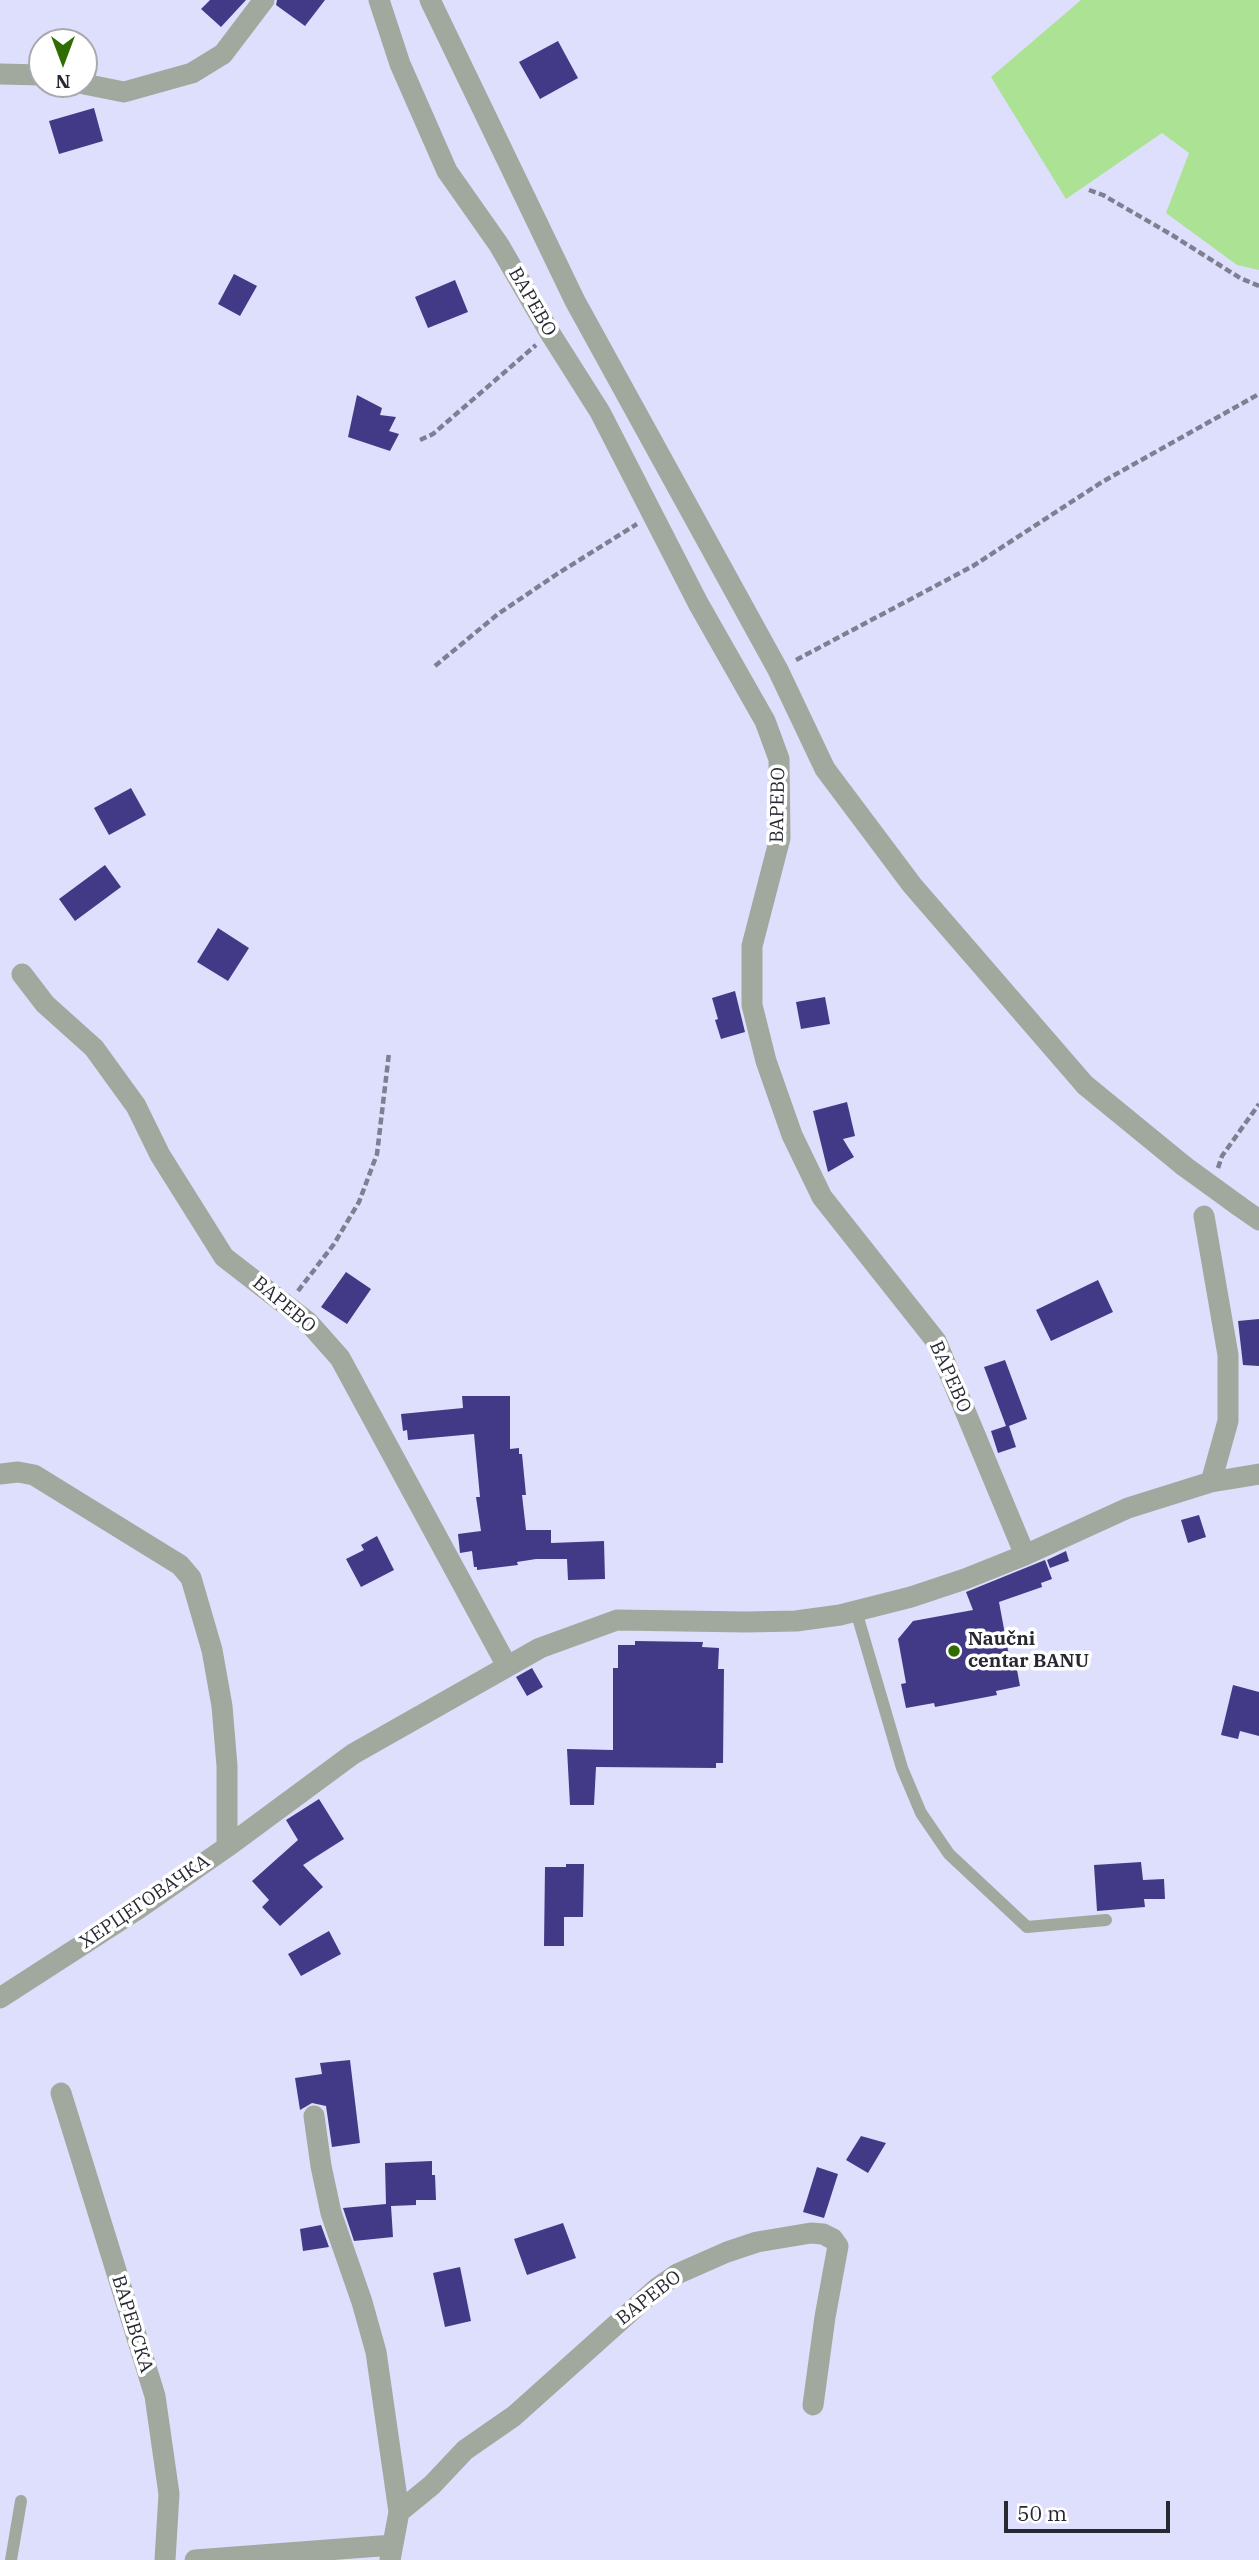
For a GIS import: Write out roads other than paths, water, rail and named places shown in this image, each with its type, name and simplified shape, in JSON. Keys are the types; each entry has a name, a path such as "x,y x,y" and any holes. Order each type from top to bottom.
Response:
{"street":[{"path":"98,87 124,92 192,73 223,54 264,0"},
{"name":"ВАРЕВО","path":"379,0 400,64 447,171 499,245 600,412 698,603 765,721 779,759 780,838 752,946 752,1005 766,1060 792,1135 822,1196 936,1341 1025,1555"},
{"path":"430,0 575,301 778,670 825,769 912,885 1085,1085 1184,1166 1259,1220"},
{"path":"0,74 28,75"},
{"path":"765,721 797,711"},
{"name":"ВАРЕВО","path":"22,974 45,1004 94,1048 136,1106 160,1155 224,1257 308,1322 340,1358 506,1667"},
{"path":"1204,1216 1228,1355 1228,1421 1211,1482"},
{"name":"ХЕРЦЕГОВАЧКА","path":"0,1474 18,1472 34,1475 180,1565 191,1578 212,1650 222,1706 227,1766 227,1847 141,1907 0,1998"},
{"path":"227,1847 353,1754 540,1648 617,1620 796,1621 856,1611 954,1583 1025,1555 1128,1508 1211,1482 1259,1474"},
{"name":"ВАРЕВСКА","path":"61,2093 155,2396 169,2494 165,2560"},
{"path":"195,2560 391,2552 399,2512 376,2352 331,2213 314,2116"},
{"name":"ВАРЕВО","path":"399,2512 432,2485 465,2450 514,2416 657,2288 700,2262 757,2242 784,2236 822,2234 833,2239 838,2246 813,2405"}],"lane":[{"path":"856,1611 902,1768 920,1814 950,1854 1027,1927 1106,1920"},
{"path":"11,2560 21,2501"}],"place":[{"name":"Naučni centar BANU","path":"954,1651"}]}
